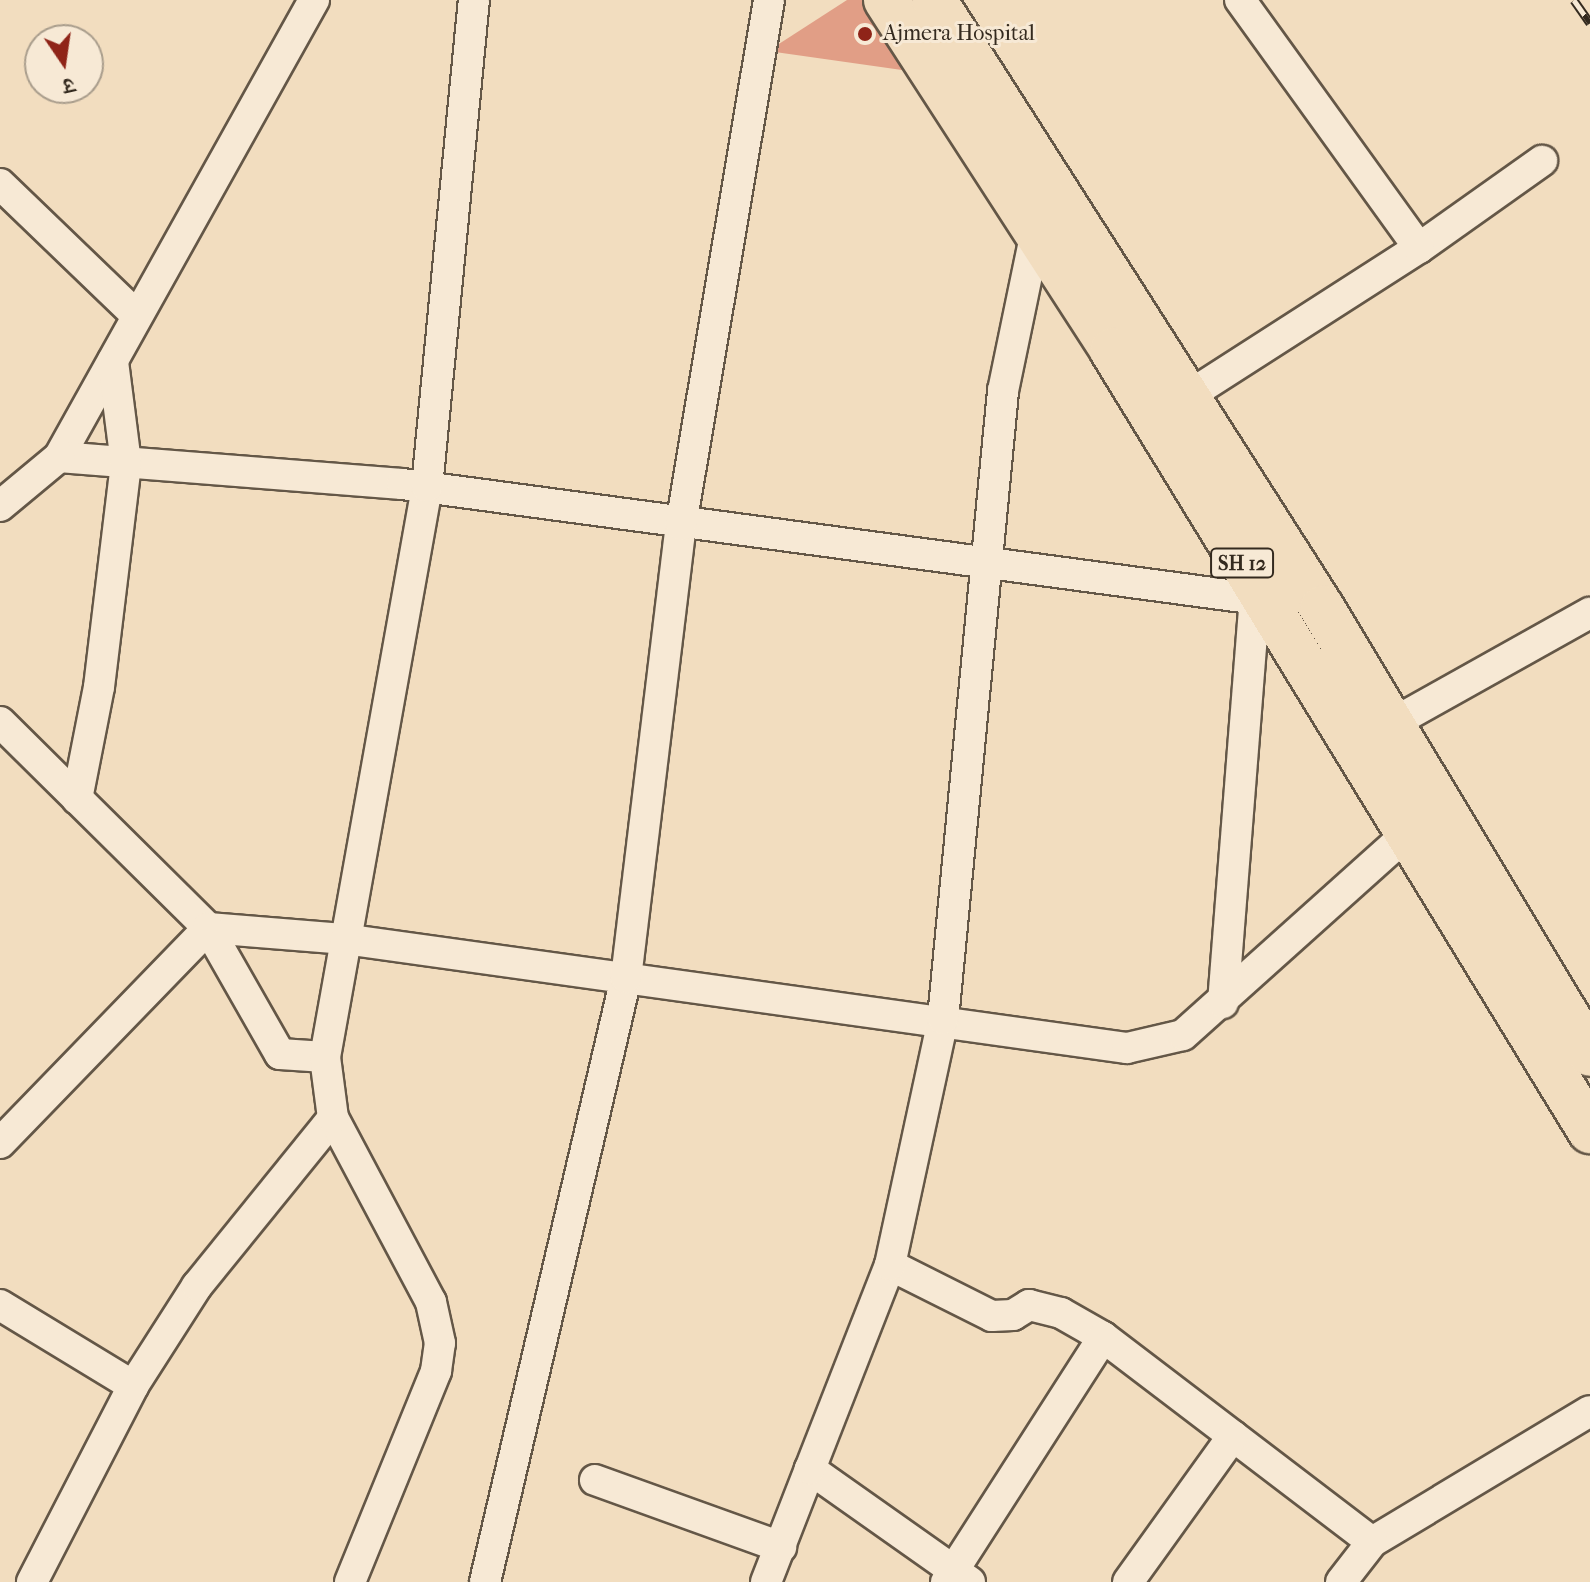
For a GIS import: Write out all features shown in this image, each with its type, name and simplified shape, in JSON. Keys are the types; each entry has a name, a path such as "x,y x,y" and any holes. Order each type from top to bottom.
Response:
{"main road":[{"name":"SH 12","path":"886,0 1036,231 1590,1131"},
{"name":"SH 12","path":"934,0 1391,724 1590,1054"}],"street":[{"path":"0,506 59,457 314,0"},
{"path":"350,1582 436,1371 440,1343 431,1302 333,1118 325,1057 427,487 474,0"},
{"path":"485,1582 626,978 681,525 769,0"},
{"path":"1240,0 1419,248"},
{"path":"1185,398 1419,248 1542,161"},
{"path":"0,184 137,316"},
{"path":"766,1582 890,1265 943,1019 1003,391 1036,231"},
{"path":"77,799 99,687 126,463 113,361"},
{"path":"59,457 427,487 681,525 987,560 1260,599 1223,1003"},
{"path":"1391,724 1590,613"},
{"path":"0,722 208,928 280,1054 325,1057"},
{"path":"4,1126 208,928 344,939 943,1019 1127,1048 1183,1035 1223,1003 1407,834"},
{"path":"32,1582 133,1386 197,1286 333,1118"},
{"path":"890,1265 992,1316 1044,1305 1103,1337 1372,1542"},
{"path":"0,1305 133,1386"},
{"path":"810,1469 955,1579 1103,1337"},
{"path":"1341,1582 1372,1542 1590,1411"},
{"path":"1128,1582 1233,1436"},
{"path":"595,1480 781,1547"}],"building":[{"path":"847,0 870,0 909,71 768,51"}],"railway":[{"path":"1574,0 1590,23"}],"place":[{"name":"Ajmera Hospital","path":"865,34"}]}
